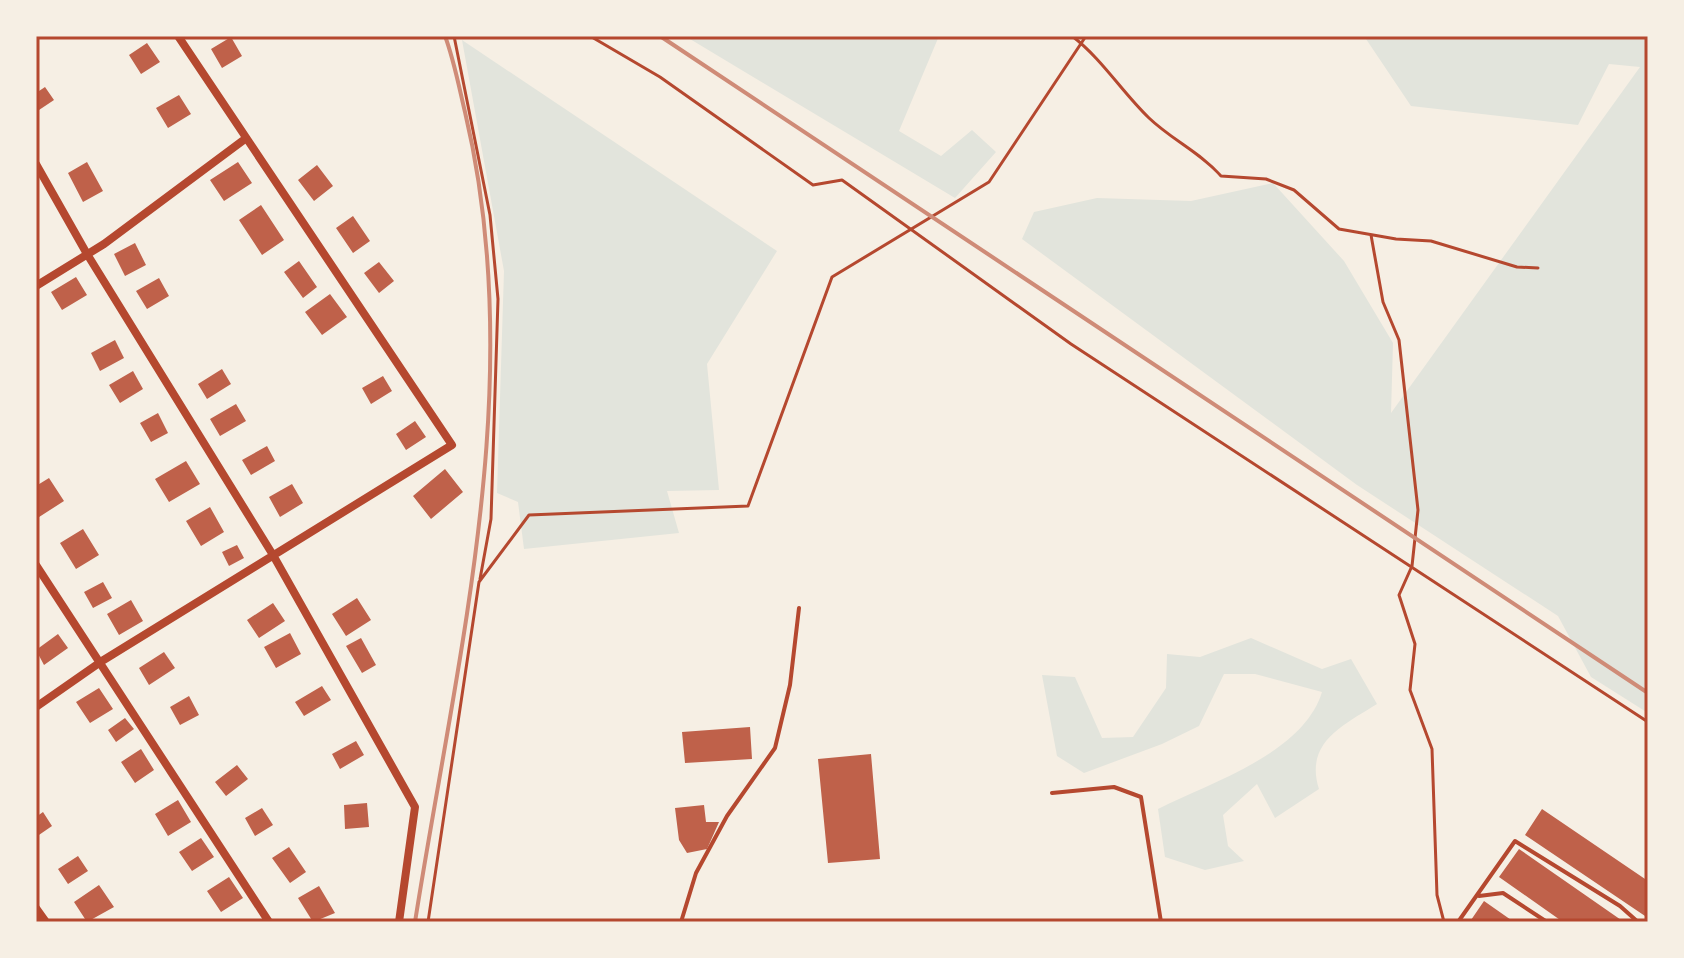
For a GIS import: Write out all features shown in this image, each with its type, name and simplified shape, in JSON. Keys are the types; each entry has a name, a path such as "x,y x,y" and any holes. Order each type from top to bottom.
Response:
{"street":[{"path":"36,707 102,661 452,445 178,36"},
{"path":"36,286 87,254 245,139"},
{"path":"36,164 87,254 273,555 415,807 399,922"},
{"path":"36,565 102,661 269,922"},
{"path":"36,908 46,922"}],"lane":[{"path":"681,922 696,873 727,816 775,748 790,685 799,608"},
{"path":"1052,793 1114,787 1141,797 1161,922"},
{"path":"1458,922 1515,841 1620,906 1638,922"},
{"path":"1479,896 1503,893 1547,922"}],"path":[{"path":"428,922 491,519 498,299 490,215 454,36"},
{"path":"590,36 660,77 813,185 842,180 1071,344 1648,722"},
{"path":"1072,36 1082,43 1147,116 1182,147 1206,159 1221,176 1266,179 1294,190 1339,229 1431,241 1517,267 1538,268"},
{"path":"479,582 529,515 748,506 832,277 989,182 1086,36"},
{"path":"1371,235 1383,302 1399,340 1410,419 1418,510 1412,566 1399,595 1415,644 1410,690 1432,749 1437,895 1444,922"}],"shaded area":[{"path":"685,36 939,36 899,131 941,156 972,130 996,152 955,198"},
{"path":"1364,36 1648,36 1648,713 1591,677 1558,616 1357,485 1022,239 1034,212 1097,198 1191,201 1273,183 1344,261 1393,343 1391,413 1640,67 1609,64 1578,125 1411,106"},
{"path":"462,40 777,251 707,364 719,490 667,491 679,533 524,549 518,502 497,493 504,271"},
{"path":"1251,638 1322,669 1351,659 1377,704 1340,728 1322,747 1316,773 1319,789 1275,818 1257,784 1223,815 1228,846 1244,861 1205,870 1165,857 1158,809 1253,764 1276,749 1296,733 1312,714 1322,692 1255,674 1224,674 1199,726 1162,744 1084,773 1057,756 1042,675 1075,677 1102,738 1133,737 1166,688 1167,654 1200,657"}],"building":[{"path":"231,37 242,56 222,68 211,49"},
{"path":"147,43 160,62 141,74 129,55"},
{"path":"45,87 54,100 36,112 36,93"},
{"path":"179,95 191,114 168,128 156,108"},
{"path":"87,162 103,191 83,202 68,173"},
{"path":"238,162 252,183 224,201 210,180"},
{"path":"317,165 333,186 314,201 298,180"},
{"path":"261,205 284,240 262,255 239,220"},
{"path":"353,216 370,241 353,253 336,228"},
{"path":"135,243 146,265 125,276 114,254"},
{"path":"299,261 317,287 303,298 284,272"},
{"path":"379,262 394,281 379,293 364,273"},
{"path":"76,277 87,295 62,310 51,292"},
{"path":"159,278 169,296 147,309 136,291"},
{"path":"330,294 347,317 322,335 305,312"},
{"path":"115,340 124,358 100,371 91,353"},
{"path":"222,369 231,384 207,399 198,384"},
{"path":"133,371 143,389 120,403 109,385"},
{"path":"383,376 392,391 371,404 362,388"},
{"path":"236,404 246,421 220,436 210,419"},
{"path":"158,413 168,433 151,442 140,423"},
{"path":"415,421 426,437 406,450 396,434"},
{"path":"267,446 275,461 251,475 242,460"},
{"path":"186,461 200,484 169,502 155,479"},
{"path":"445,469 463,492 431,519 413,496"},
{"path":"49,478 64,501 36,519 36,486"},
{"path":"292,484 303,503 280,517 269,497"},
{"path":"210,507 224,532 201,546 186,521"},
{"path":"83,529 99,555 76,569 60,543"},
{"path":"237,545 244,558 229,566 222,552"},
{"path":"103,582 112,598 93,608 84,592"},
{"path":"357,598 371,620 346,636 332,614"},
{"path":"131,600 143,621 119,635 107,614"},
{"path":"273,603 285,621 259,638 247,620"},
{"path":"290,633 301,654 276,668 264,647"},
{"path":"58,634 68,648 44,665 36,650"},
{"path":"361,638 376,665 362,673 346,646"},
{"path":"164,652 175,668 149,685 139,668"},
{"path":"322,686 331,700 304,716 295,702"},
{"path":"99,688 113,709 90,723 76,702"},
{"path":"189,696 199,715 180,725 170,707"},
{"path":"125,718 134,729 116,742 108,730"},
{"path":"750,727 752,759 685,763 682,732"},
{"path":"356,741 364,755 340,769 332,754"},
{"path":"141,749 154,770 135,783 121,762"},
{"path":"871,754 880,859 828,863 818,759"},
{"path":"237,765 248,779 226,796 215,782"},
{"path":"178,800 191,822 168,836 155,814"},
{"path":"367,803 369,827 345,829 344,805"},
{"path":"704,805 706,822 719,822 707,849 687,853 679,840 675,808"},
{"path":"262,808 273,825 255,836 245,818"},
{"path":"1542,809 1648,881 1648,918 1525,835"},
{"path":"43,812 52,826 36,837 36,817"},
{"path":"201,838 214,857 192,871 179,852"},
{"path":"289,847 306,872 290,883 272,858"},
{"path":"1519,849 1624,922 1563,922 1499,877"},
{"path":"78,856 88,871 68,884 58,869"},
{"path":"229,877 243,898 221,912 207,891"},
{"path":"99,885 114,907 87,922 74,902"},
{"path":"319,886 335,913 313,922 298,898"},
{"path":"1484,901 1514,922 1471,920"}],"railway":[{"path":"415,922 466,619 480,518 488,416 490,314 483,213 465,112 445,36"},
{"path":"660,36 1648,693"}]}
